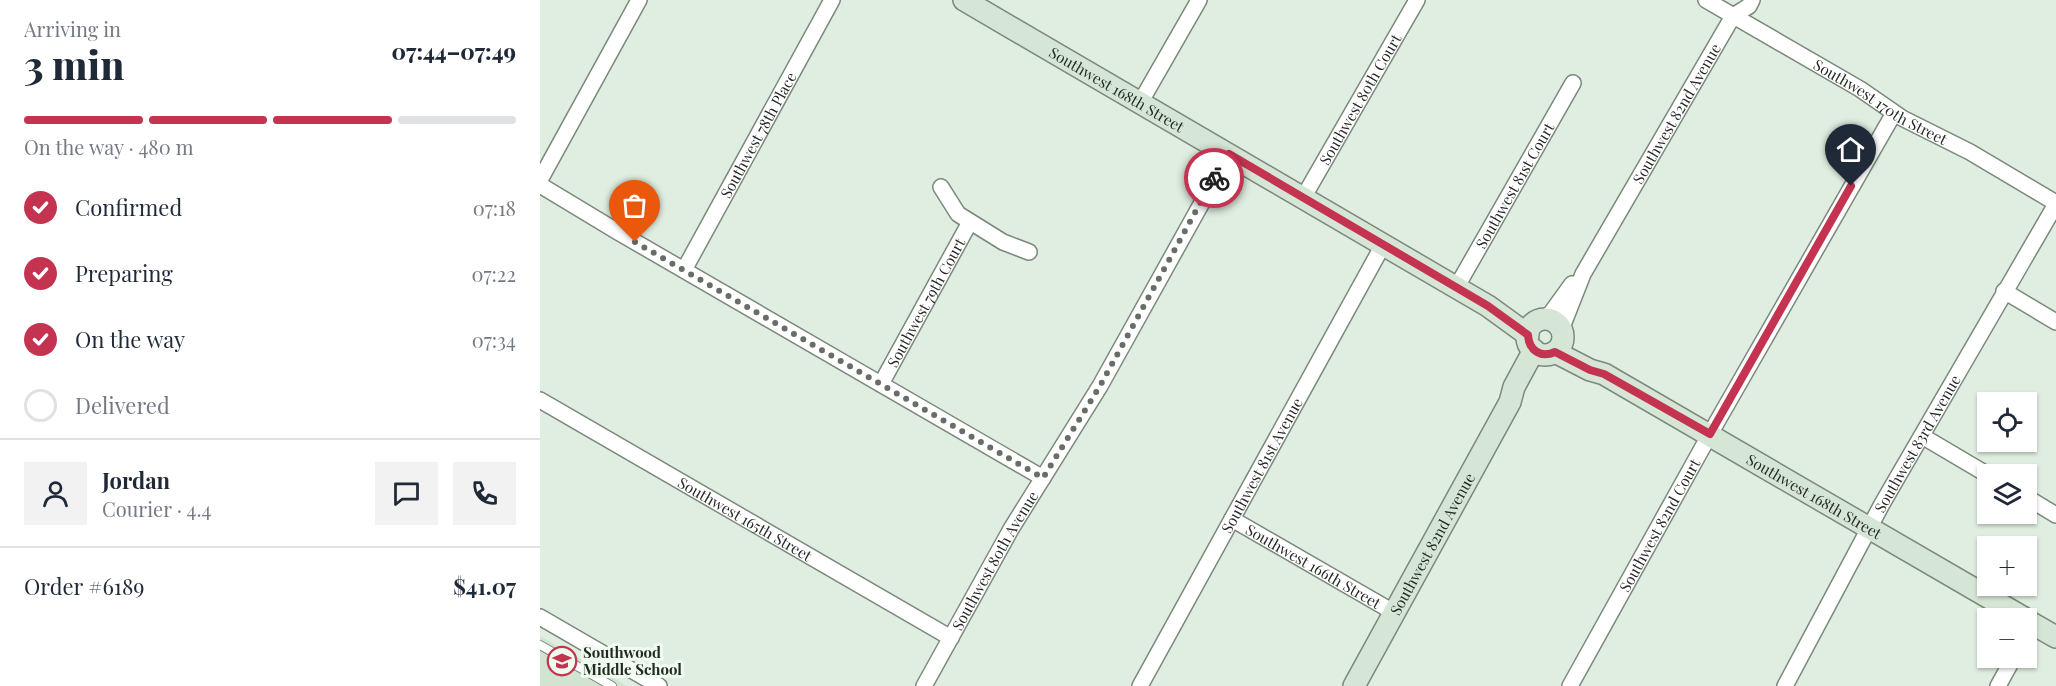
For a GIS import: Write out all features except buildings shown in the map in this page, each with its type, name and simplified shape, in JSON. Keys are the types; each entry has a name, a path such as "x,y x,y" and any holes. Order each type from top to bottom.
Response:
{"street":[{"path":"639,0 540,182 684,270 1043,478"},
{"name":"Southwest 78th Place","path":"684,270 832,0"},
{"name":"Southwest 168th Street","path":"964,0 991,7 1140,103 1545,338 1590,370 1604,374 1710,434 2000,608"},
{"path":"1140,103 1199,0"},
{"name":"Southwest 80th Court","path":"1303,198 1417,0"},
{"name":"Southwest 170th Street","path":"1706,0 1860,89 1894,113 1970,153 2056,204"},
{"path":"1731,0 1733,16"},
{"name":"Southwest 82nd Avenue","path":"1354,686 1510,402 1514,387 1583,274 1733,16 1749,6 1752,0"},
{"name":"Southwest 81st Court","path":"1456,288 1573,83"},
{"name":"Southwest 82nd Court","path":"1570,686 1710,434 1894,113"},
{"name":"Southwest 80th Avenue","path":"924,686 1011,529 1100,386 1229,154"},
{"path":"941,187 958,214 1003,242 1029,252"},
{"name":"Southwest 83rd Avenue","path":"1785,686 1870,528 2056,204"},
{"name":"Southwest 79th Court","path":"881,384 970,222"},
{"name":"Southwest 81st Avenue","path":"1140,686 1383,245"},
{"name":"Southwest 82nd Avenue","path":"1545,338 1551,313 1583,274"},
{"path":"2004,291 2056,322"},
{"name":"Southwest 165th Street","path":"540,400 951,638"},
{"path":"1922,436 1977,468"},
{"path":"2037,504 2056,515"},
{"name":"Southwest 166th Street","path":"1232,519 1395,613"},
{"path":"540,617 654,685"},
{"name":"Southwest 168th Street","path":"2037,629 2056,637"},
{"path":"1998,686 2008,668"}],"lane":[{"path":"540,645 612,686"}],"shaded area":[{"name":"Southwood Middle School","path":"540,636 627,686 540,686"}],"way so far":[{"path":"635,242 1043,478 1100,386 1214,178"}],"place":[{"name":"Southwood Middle School","path":"562,661"}],"route":[{"path":"1214,178 1229,154 1488,306 1528,335 1530,346 1539,353 1544,355 1555,352 1590,370 1604,374 1710,434 1851,186"}]}
